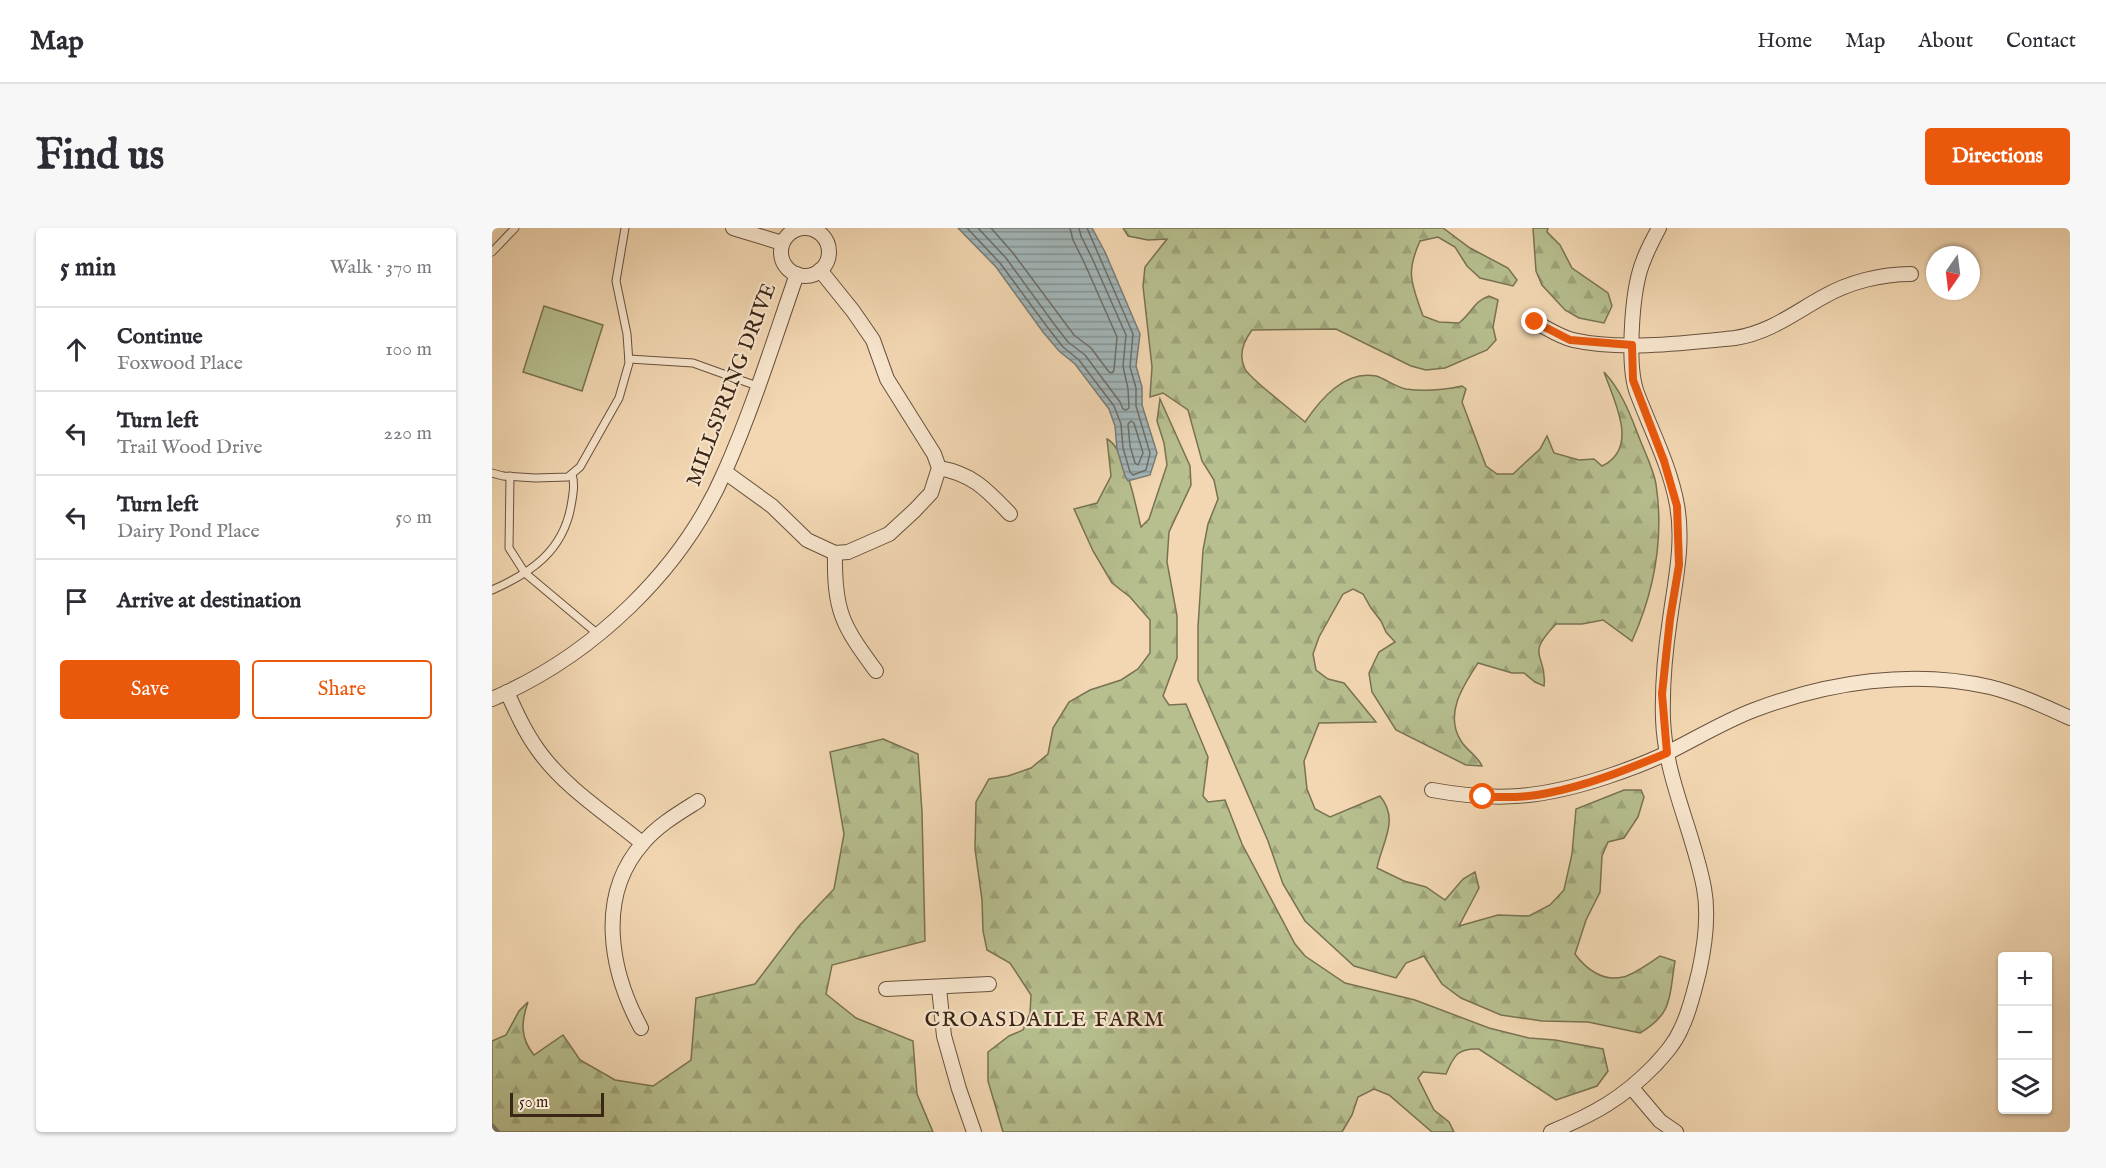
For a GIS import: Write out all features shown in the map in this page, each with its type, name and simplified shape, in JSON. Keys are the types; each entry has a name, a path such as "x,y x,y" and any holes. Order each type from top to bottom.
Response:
{"street":[{"path":"725,472 772,506 807,540 835,553 848,552 890,534 931,493 939,468 934,454 887,379 873,340 853,310 820,270 828,257 826,242 815,230 800,228 787,236 782,243 733,228"},
{"path":"1551,1132 1602,1109 1632,1088 1665,1054 1682,1029 1695,989 1706,928 1704,887 1671,777 1662,694 1670,619 1679,565 1677,506 1664,461 1633,380 1632,345 1636,287 1646,254 1659,228"},
{"name":"MILLSPRING DRIVE","path":"782,243 782,258 785,265 797,274 812,274 820,270"},
{"name":"MILLSPRING DRIVE","path":"492,699 541,673 599,635 644,592 694,527 725,472 797,274"},
{"path":"1535,322 1570,340 1632,345 1664,345 1747,337 1776,325 1833,292 1889,274 1911,274"},
{"path":"939,468 972,478 1010,514"},
{"path":"835,553 836,596 843,621 876,671"},
{"path":"1432,790 1483,797 1515,797 1546,794 1571,788 1626,770 1667,753 1754,710 1828,688 1866,681 1943,680 1975,684 2014,694 2070,718"},
{"path":"507,693 538,751 567,782 642,843"},
{"path":"640,1028 629,1007 619,978 612,942 614,904 623,874 642,843 666,822 698,801"},
{"path":"886,989 989,984"},
{"path":"939,988 944,1036 974,1132"},
{"path":"1632,1088 1660,1121 1676,1132"}],"lane":[{"path":"492,252 515,228"},
{"path":"492,473 535,478 568,477 580,467 619,398 629,359 627,334 616,281 625,228"},
{"path":"629,359 693,363 757,386"},
{"path":"492,590 521,577 557,545 570,515 574,490 572,474"},
{"path":"510,476 508,548 525,573 599,635"}],"green space":[{"path":"1123,228 1443,228 1470,248 1508,268 1517,280 1513,286 1480,278 1467,266 1455,247 1438,237 1420,241 1411,271 1423,316 1439,322 1459,323 1484,298 1489,296 1498,300 1493,327 1496,340 1487,350 1445,368 1426,370 1411,366 1336,329 1252,330 1242,349 1245,369 1305,422 1334,388 1343,382 1364,375 1376,376 1398,387 1413,390 1448,389 1462,386 1466,389 1462,402 1486,466 1497,474 1513,474 1540,449 1547,436 1554,453 1579,460 1594,459 1602,466 1613,458 1620,448 1622,436 1618,410 1604,372 1615,386 1627,408 1650,465 1656,484 1658,504 1658,544 1655,564 1646,603 1632,641 1603,620 1582,624 1556,624 1546,635 1539,650 1544,686 1524,673 1512,673 1478,663 1462,691 1455,711 1456,731 1466,748 1482,766 1466,765 1396,730 1372,692 1369,673 1379,652 1395,642 1386,632 1363,594 1353,589 1343,594 1319,637 1313,654 1316,670 1328,679 1344,683 1376,722 1319,723 1304,761 1307,789 1315,809 1330,817 1380,796 1386,805 1389,822 1377,868 1404,881 1426,887 1445,900 1463,879 1475,872 1479,888 1459,926 1498,915 1529,916 1550,905 1564,890 1572,854 1576,809 1624,790 1641,790 1644,797 1638,817 1624,838 1608,842 1602,856 1600,892 1586,920 1575,954 1584,965 1609,978 1627,976 1660,956 1675,961 1668,1003 1651,1026 1640,1033 1588,1022 1542,1021 1501,1015 1461,998 1442,984 1424,956 1406,963 1396,978 1354,966 1305,921 1283,884 1268,841 1198,680 1198,627 1203,550 1208,524 1218,499 1214,480 1202,461 1188,410 1163,393 1150,397 1152,367 1143,286 1145,267 1167,239 1148,240 1128,236"},
{"path":"1533,228 1548,228 1547,232 1560,245 1572,268 1608,293 1612,306 1604,323 1579,318 1565,310 1542,285 1536,271"},
{"path":"544,306 603,325 582,391 523,372"},
{"path":"1160,399 1190,466 1191,485 1169,532 1167,562 1177,616 1177,658 1163,696 1169,705 1186,704 1208,757 1203,796 1208,802 1225,800 1242,844 1295,944 1305,956 1345,983 1415,1000 1489,1028 1529,1038 1555,1040 1603,1049 1608,1071 1597,1086 1556,1100 1479,1049 1472,1049 1461,1051 1446,1074 1423,1072 1418,1078 1434,1110 1449,1122 1454,1132 1432,1132 1389,1095 1374,1089 1358,1097 1352,1115 1342,1132 1003,1132 988,1081 988,1052 1009,1036 1023,1030 1030,1013 1031,995 1010,963 987,950 975,849 976,802 989,779 1008,776 1031,768 1048,754 1053,728 1069,702 1090,690 1121,680 1138,669 1150,653 1150,620 1130,597 1112,583 1093,551 1074,509 1097,503 1111,476 1107,439 1119,453 1124,465 1141,527 1149,519 1167,465 1164,443 1157,421"},
{"path":"883,739 918,754 922,812 925,941 832,965 826,994 856,1018 913,1041 917,1094 933,1132 492,1132 492,1041 506,1035 519,1011 528,1002 523,1030 529,1049 534,1055 563,1035 580,1060 615,1080 653,1086 691,1060 696,998 755,984 799,926 834,889 844,834 830,752"}],"water":[{"path":"958,228 1092,228 1105,252 1140,334 1136,366 1142,387 1142,405 1157,453 1150,475 1128,481 1117,449 1115,426 1109,409 1075,364 1059,351 1043,332 996,267"}],"waterway":[{"path":"492,1125 498,1132"}],"district":[{"name":"CROASDAILE FARM","path":"1045,1020"}],"route":[{"path":"1483,797 1546,794 1626,770 1667,753 1662,694 1664,664 1679,565 1677,506 1664,461 1633,380 1632,345 1570,340 1535,322"}]}
